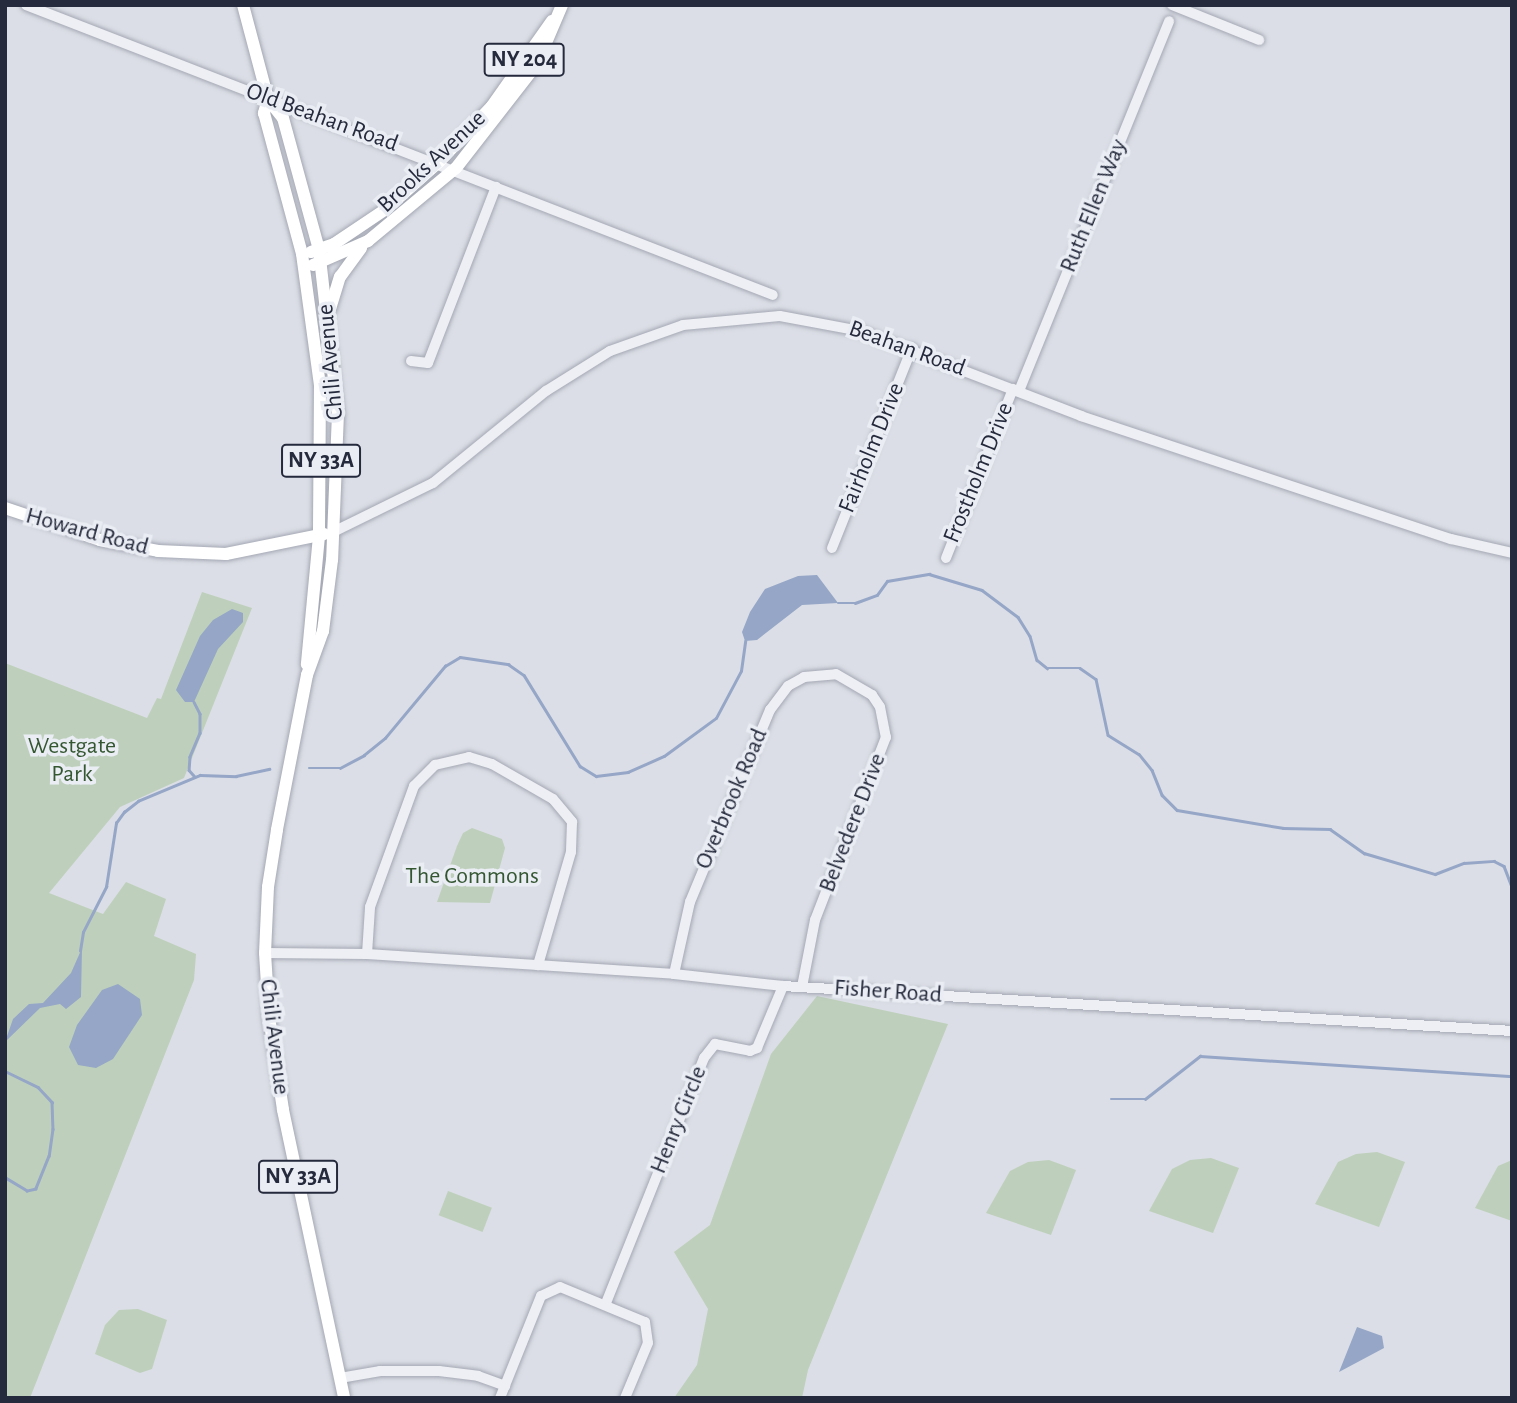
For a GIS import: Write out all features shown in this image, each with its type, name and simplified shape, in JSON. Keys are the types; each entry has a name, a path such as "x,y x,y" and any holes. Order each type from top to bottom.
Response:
{"main road":[{"name":"Chili Avenue","path":"243,5 268,99 282,118 320,257 338,413 335,531 323,631 307,675 268,887 265,953 269,1017 283,1110 344,1398"},
{"name":"Brooks Avenue","path":"320,257 386,209 439,162 492,106 562,6"},
{"name":"Brooks Avenue","path":"303,261 368,241 456,168 537,64 562,6"},
{"name":"Chili Avenue","path":"268,99 264,113 303,261 320,386 319,536 307,628 307,675"},
{"name":"NY 204","path":"328,320 340,276 368,241"},
{"name":"Howard Road","path":"5,508 100,540 158,551 226,554 335,531"}],"street":[{"name":"Old Beahan Road","path":"26,5 268,99 456,168 495,187 773,295"},
{"path":"1172,5 1259,40"},
{"name":"Ruth Ellen Way","path":"1016,390 1169,21"},
{"path":"411,361 428,363 495,187"},
{"name":"Beahan Road","path":"335,531 433,483 589,362 664,330 703,321 780,316 831,323 912,348 1016,390 1451,539 1512,553"},
{"name":"Fairholm Drive","path":"832,548 912,348"},
{"name":"Frostholm Drive","path":"946,558 1016,390"},
{"name":"Overbrook Road","path":"674,974 690,902 769,710 788,686 804,677 821,673 842,676"},
{"name":"Belvedere Drive","path":"802,987 815,920 886,737 880,708 872,695 842,676"},
{"path":"367,954 370,907 414,786 435,765 469,757 492,764 553,799 572,822 571,852 538,965"},
{"name":"Fisher Road","path":"265,953 367,954 674,974 783,986 1512,1031"},
{"name":"Henry Circle","path":"606,1303 709,1049 715,1044 750,1051 757,1048 783,986"},
{"path":"500,1398 547,1291 560,1287 639,1316 648,1328 648,1343 625,1398"},
{"path":"340,1378 380,1371 439,1371 478,1376 505,1386"}],"green space":[{"name":"Westgate Park","path":"202,592 252,608 184,778 120,807 49,893 103,914 126,882 166,899 154,936 196,954 194,980 30,1398 5,1398 5,663 147,718 157,698 161,699"},
{"name":"The Commons","path":"472,828 502,839 505,848 490,903 437,902 463,833"},
{"path":"817,996 948,1024 808,1370 802,1398 674,1398 697,1365 708,1309 674,1252 710,1225 771,1054"},
{"path":"1377,1152 1405,1162 1379,1227 1315,1204 1338,1162 1356,1154"},
{"path":"1211,1158 1239,1168 1213,1233 1149,1211 1172,1169 1190,1160"},
{"path":"1049,1160 1076,1170 1051,1235 986,1213 1010,1171 1028,1162"},
{"path":"1512,1160 1512,1221 1475,1208 1498,1166"},
{"path":"448,1191 492,1208 483,1232 439,1215"},
{"path":"138,1309 167,1320 152,1369 140,1373 95,1354 105,1325 119,1310"}],"water":[{"path":"817,575 838,603 802,605 757,640 745,641 742,632 750,612 765,589 798,576"},
{"path":"232,609 243,613 243,622 218,649 194,702 185,702 176,690 200,636 213,620"},
{"path":"82,948 81,997 66,1009 60,1004 40,1008 5,1042 13,1019 29,1004 43,1003 71,973"},
{"path":"118,984 140,999 142,1015 113,1059 96,1068 78,1065 69,1047 77,1025 102,990"},
{"path":"1357,1327 1382,1336 1384,1348 1339,1372"}],"waterway":[{"path":"838,603 855,603 877,595 887,581 929,574 982,590 1018,617 1030,636 1037,660 1047,668 1080,668 1096,679 1108,735 1139,754 1152,770 1162,795 1177,810 1283,828 1330,829 1364,853 1435,874 1464,863 1494,861 1504,866 1512,887"},
{"path":"309,768 340,768 364,755 385,738 445,666 460,657 508,664 524,675 580,766 596,776 628,772 664,756 716,718 741,671 745,641"},
{"path":"194,702 200,714 200,733 190,757 189,770 195,777"},
{"path":"80,951 83,932 106,887 116,823 124,812 138,801 200,775 236,776 269,769"},
{"path":"1111,1099 1145,1099 1200,1056 1512,1076"},
{"path":"5,1071 38,1087 52,1102 53,1129 49,1156 36,1189 27,1191 5,1178"}]}
